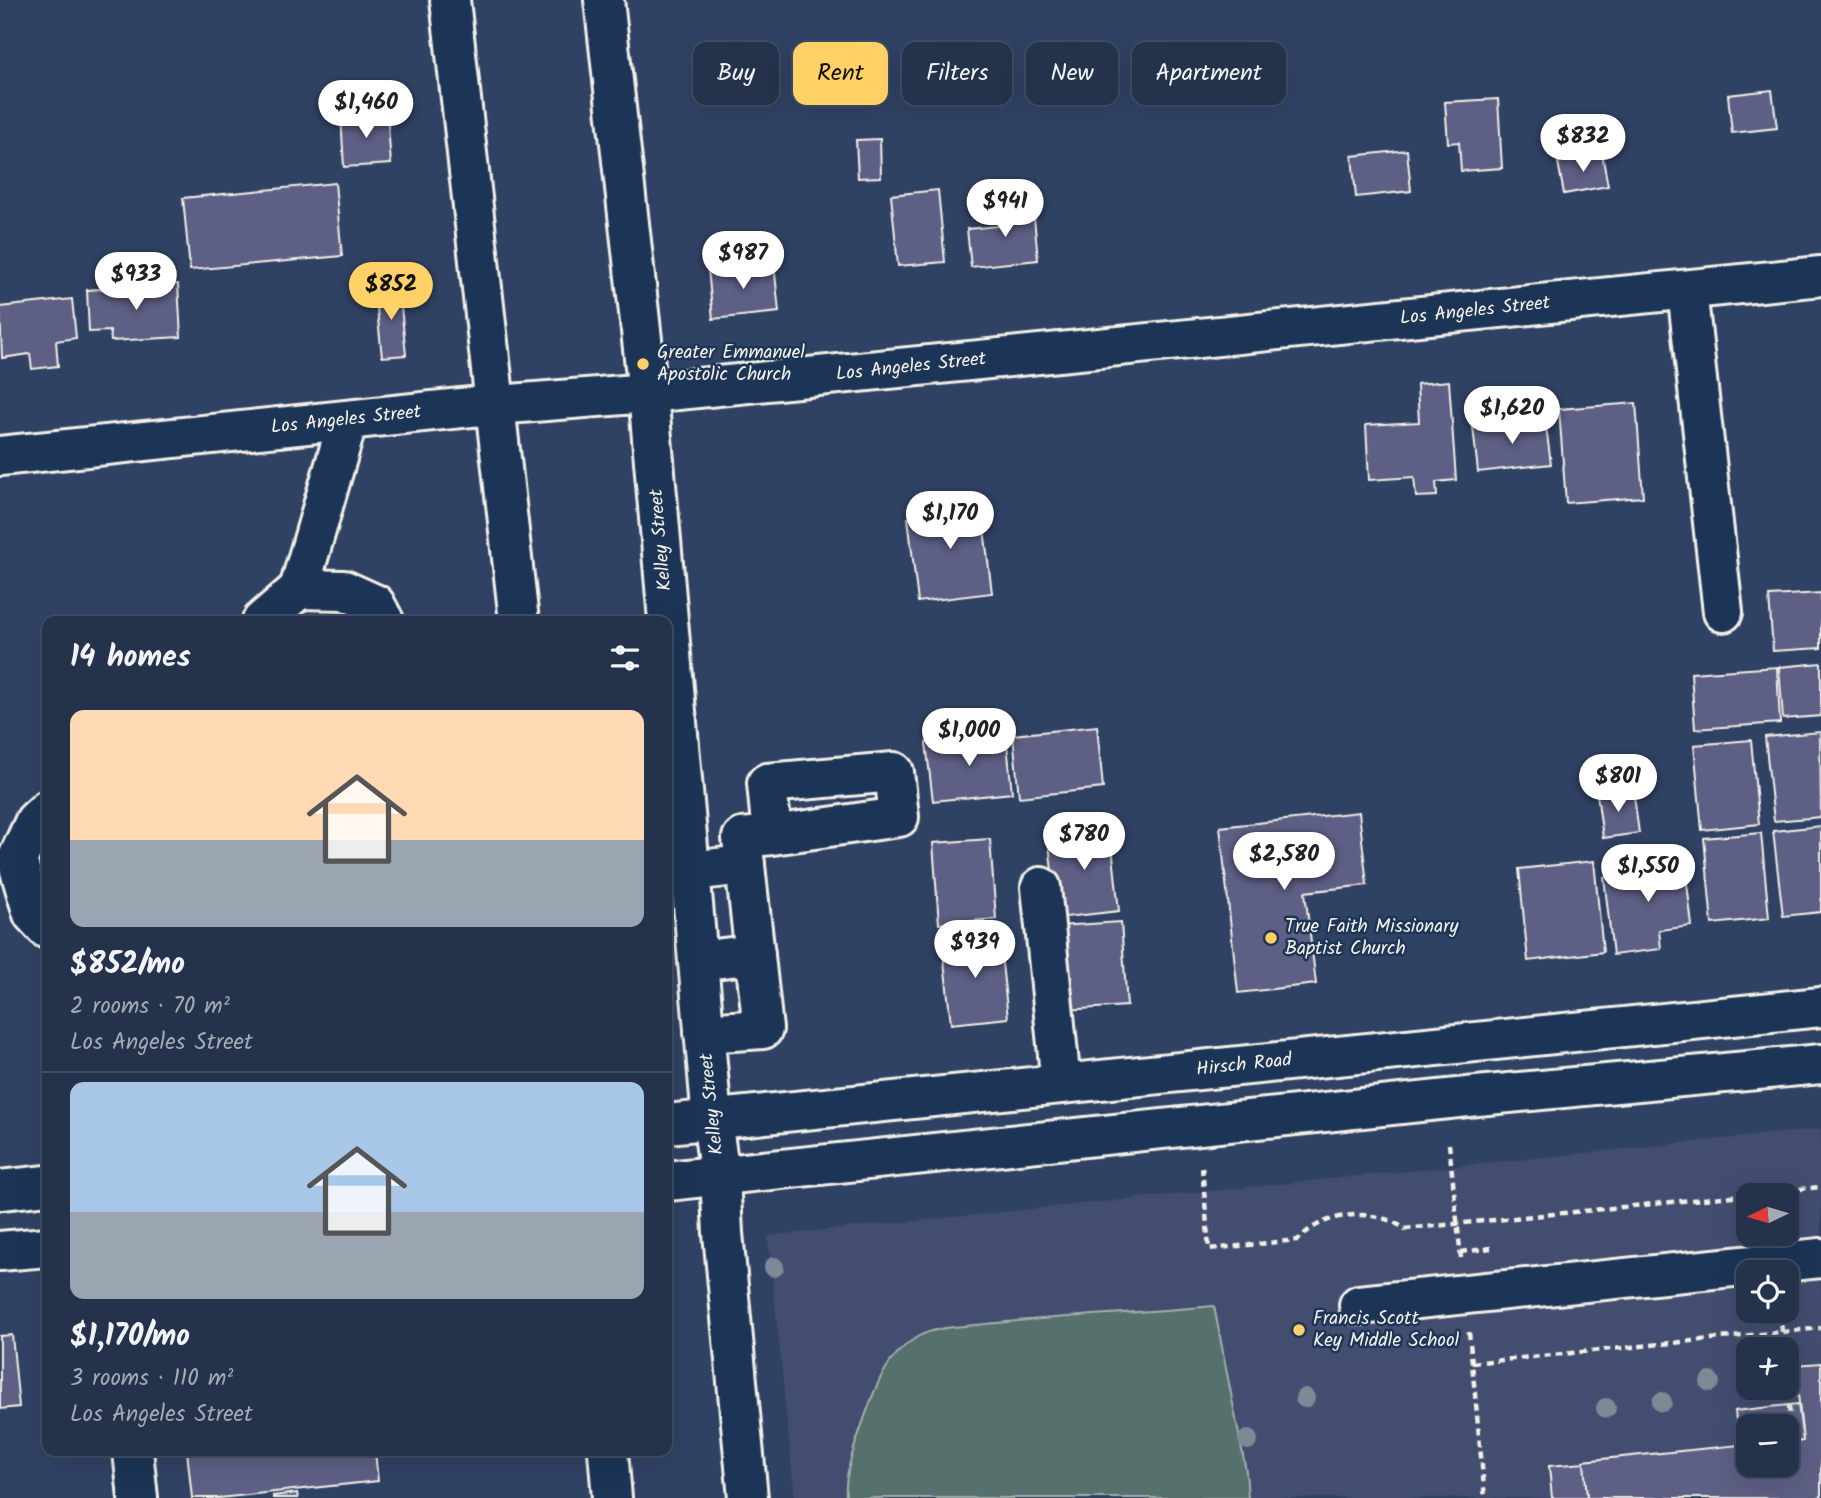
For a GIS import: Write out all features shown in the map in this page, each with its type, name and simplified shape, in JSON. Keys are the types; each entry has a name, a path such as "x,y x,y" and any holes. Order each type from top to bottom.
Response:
{"main road":[{"path":"450,0 494,405 511,616"},
{"name":"Kelley Street","path":"604,0 648,393 668,616"},
{"name":"Los Angeles Street","path":"0,456 494,405 648,393 1821,276"},
{"path":"1687,290 1723,612"},
{"path":"268,616 299,589 348,420"},
{"path":"299,589 344,590 375,604 381,616"},
{"name":"Kelley Street","path":"672,666 748,1498"},
{"path":"42,814 34,821 18,860 33,914 42,924"},
{"path":"704,1033 763,1028 742,838 772,835"},
{"path":"690,871 745,865"},
{"path":"1041,887 1061,1084"},
{"path":"698,961 755,954"},
{"name":"Hirsch Road","path":"672,1124 1821,1007"},
{"path":"1346,1054 1350,1109"},
{"path":"672,1181 1476,1096 1821,1064"},
{"path":"0,1190 42,1186"},
{"path":"0,1251 42,1247"},
{"path":"1359,1305 1821,1258"},
{"path":"134,1456 138,1498"},
{"path":"608,1456 612,1498"}],"path":[{"path":"1449,1144 1462,1263"},
{"path":"1202,1167 1209,1249 1298,1240 1317,1226 1350,1215 1381,1217 1405,1229 1821,1187"},
{"path":"1460,1252 1491,1248"},
{"path":"1781,1323 1783,1337"},
{"path":"1468,1328 1485,1498"},
{"path":"1472,1363 1821,1328"}],"shaded area":[{"name":"Francis Scott Key Middle School","path":"1821,1129 1821,1498 795,1498 768,1236"}],"green space":[{"path":"1214,1306 1246,1471 1248,1498 846,1498 850,1461 876,1387 896,1354 924,1333 1042,1319"}],"building":[{"path":"1772,90 1777,128 1732,133 1728,95"},
{"path":"1498,99 1502,168 1461,171 1459,142 1448,143 1445,102"},
{"path":"387,112 391,164 344,167 341,115"},
{"path":"880,139 881,177 858,178 856,140"},
{"path":"1407,150 1411,191 1356,197 1352,156"},
{"path":"1602,154 1608,186 1564,194 1558,162"},
{"path":"335,183 342,256 190,270 183,198"},
{"path":"938,190 945,262 898,266 891,195"},
{"path":"1033,206 1038,260 971,267 967,229 998,226 997,210"},
{"path":"774,263 779,312 713,319 708,269"},
{"path":"178,284 181,337 111,341 110,331 89,332 87,290"},
{"path":"399,287 406,355 382,357 375,290"},
{"path":"72,299 76,338 56,341 58,366 32,369 30,354 2,358 0,307"},
{"path":"1449,381 1456,480 1436,482 1437,496 1416,497 1414,477 1369,480 1366,425 1419,422 1417,384"},
{"path":"1636,403 1643,497 1566,503 1559,409"},
{"path":"1545,419 1551,464 1478,472 1473,427"},
{"path":"980,497 992,593 918,602 908,518 933,515 931,503"},
{"path":"1821,593 1821,648 1773,651 1769,596"},
{"path":"1821,663 1821,716 1783,719 1779,667"},
{"path":"1777,667 1780,723 1695,729 1691,673"},
{"path":"1097,726 1103,788 1019,797 1013,735"},
{"path":"1820,732 1821,817 1774,821 1765,737"},
{"path":"1006,734 1012,793 933,801 926,743"},
{"path":"1751,740 1759,824 1702,830 1694,745"},
{"path":"1633,789 1639,833 1603,838 1597,794"},
{"name":"True Faith Missionary Baptist Church","path":"1359,812 1367,885 1305,892 1316,984 1238,993 1220,827"},
{"path":"1821,826 1821,912 1783,916 1773,831"},
{"path":"1110,827 1119,911 1057,918 1048,834"},
{"path":"1761,833 1769,918 1712,924 1704,838"},
{"path":"990,839 996,919 939,924 933,843"},
{"path":"1683,849 1692,926 1659,930 1661,949 1613,955 1604,877 1659,871 1656,852"},
{"path":"1594,861 1603,952 1528,961 1519,869"},
{"path":"1121,922 1127,1006 1065,1010 1059,926"},
{"path":"999,936 1008,1018 951,1024 942,943"},
{"path":"12,1335 19,1407 0,1409 0,1336"},
{"path":"1821,1363 1821,1498 1587,1498 1583,1461 1736,1445 1736,1477 1799,1477 1799,1442 1803,1441 1799,1400 1799,1365"},
{"path":"1798,1404 1803,1441 1799,1442 1799,1414 1736,1414 1736,1420 1735,1411"},
{"path":"188,1456 376,1456 378,1481 219,1498 192,1498"},
{"path":"1584,1463 1587,1498 1552,1498 1549,1466"},
{"path":"297,1493 298,1498 273,1498 273,1496"}],"place":[{"name":"Greater Emmanuel Apostolic Church","path":"643,364"},
{"name":"True Faith Missionary Baptist Church","path":"1271,938"},
{"name":"Francis Scott Key Middle School","path":"1299,1330"}]}
